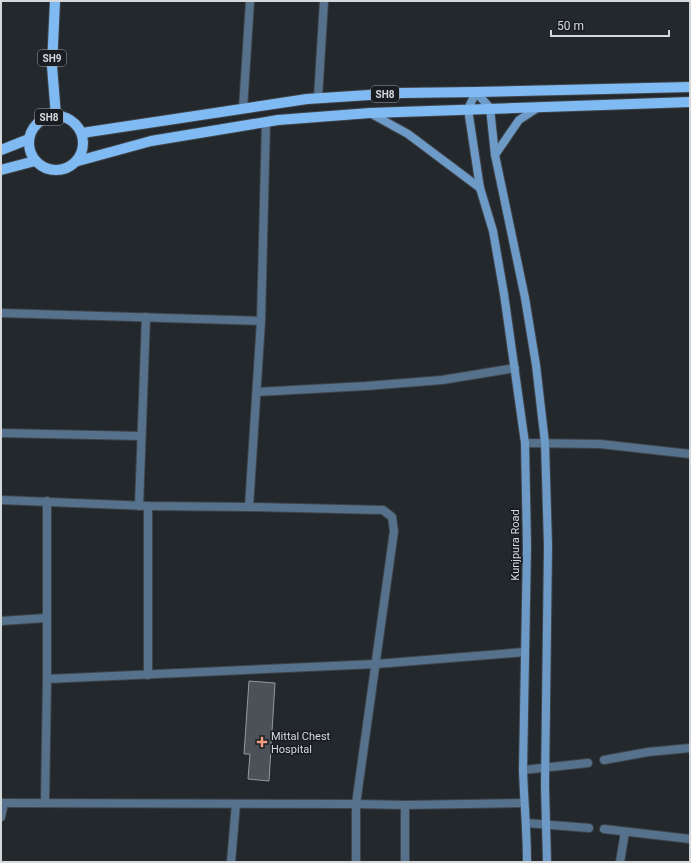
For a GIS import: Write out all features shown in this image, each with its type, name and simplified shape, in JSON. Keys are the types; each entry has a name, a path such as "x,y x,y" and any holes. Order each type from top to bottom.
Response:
{"main road":[{"name":"SH9","path":"55,1 52,66 56,116"},
{"name":"SH8","path":"690,87 400,93 318,98 82,133 70,119 49,116 40,121 33,129 29,139 30,150 35,161 43,167 53,170 64,170 78,161 151,141 266,122 370,113 690,102"},
{"path":"78,161 84,145 82,133"},
{"name":"SH8","path":"1,150 29,139"},
{"path":"1,170 35,161"}],"street":[{"path":"243,109 250,1"},
{"path":"318,98 324,1"},
{"path":"468,109 476,92 490,108 495,155 525,298 536,365 545,443 548,546 545,802 547,862"},
{"path":"495,155 519,120 540,107"},
{"name":"Kunjpura Road","path":"468,109 480,188 493,231 504,294 525,443 526,546 523,770 527,862"},
{"path":"370,113 408,134 480,188"},
{"path":"249,507 261,321 266,122"},
{"path":"1,313 261,321"},
{"path":"139,506 146,317"},
{"path":"257,392 442,380 515,368"},
{"path":"1,433 141,436"},
{"path":"525,443 600,444 690,454"},
{"path":"1,500 139,506 383,510 392,517 394,530 356,804 356,862"},
{"path":"45,803 47,501"},
{"path":"148,506 148,675"},
{"path":"1,621 46,618"},
{"path":"47,679 376,664 525,652"},
{"path":"604,760 648,752 690,748"},
{"path":"523,770 588,763"},
{"path":"1,817 2,803 405,805 524,804"},
{"path":"231,862 236,804"},
{"path":"405,805 405,862"},
{"path":"526,823 589,828"},
{"path":"604,829 690,839"},
{"path":"620,862 625,832"}],"building":[{"path":"249,681 275,683 269,781 248,779 250,754 244,754"}],"place":[{"name":"Mittal Chest Hospital","path":"262,742"}]}
